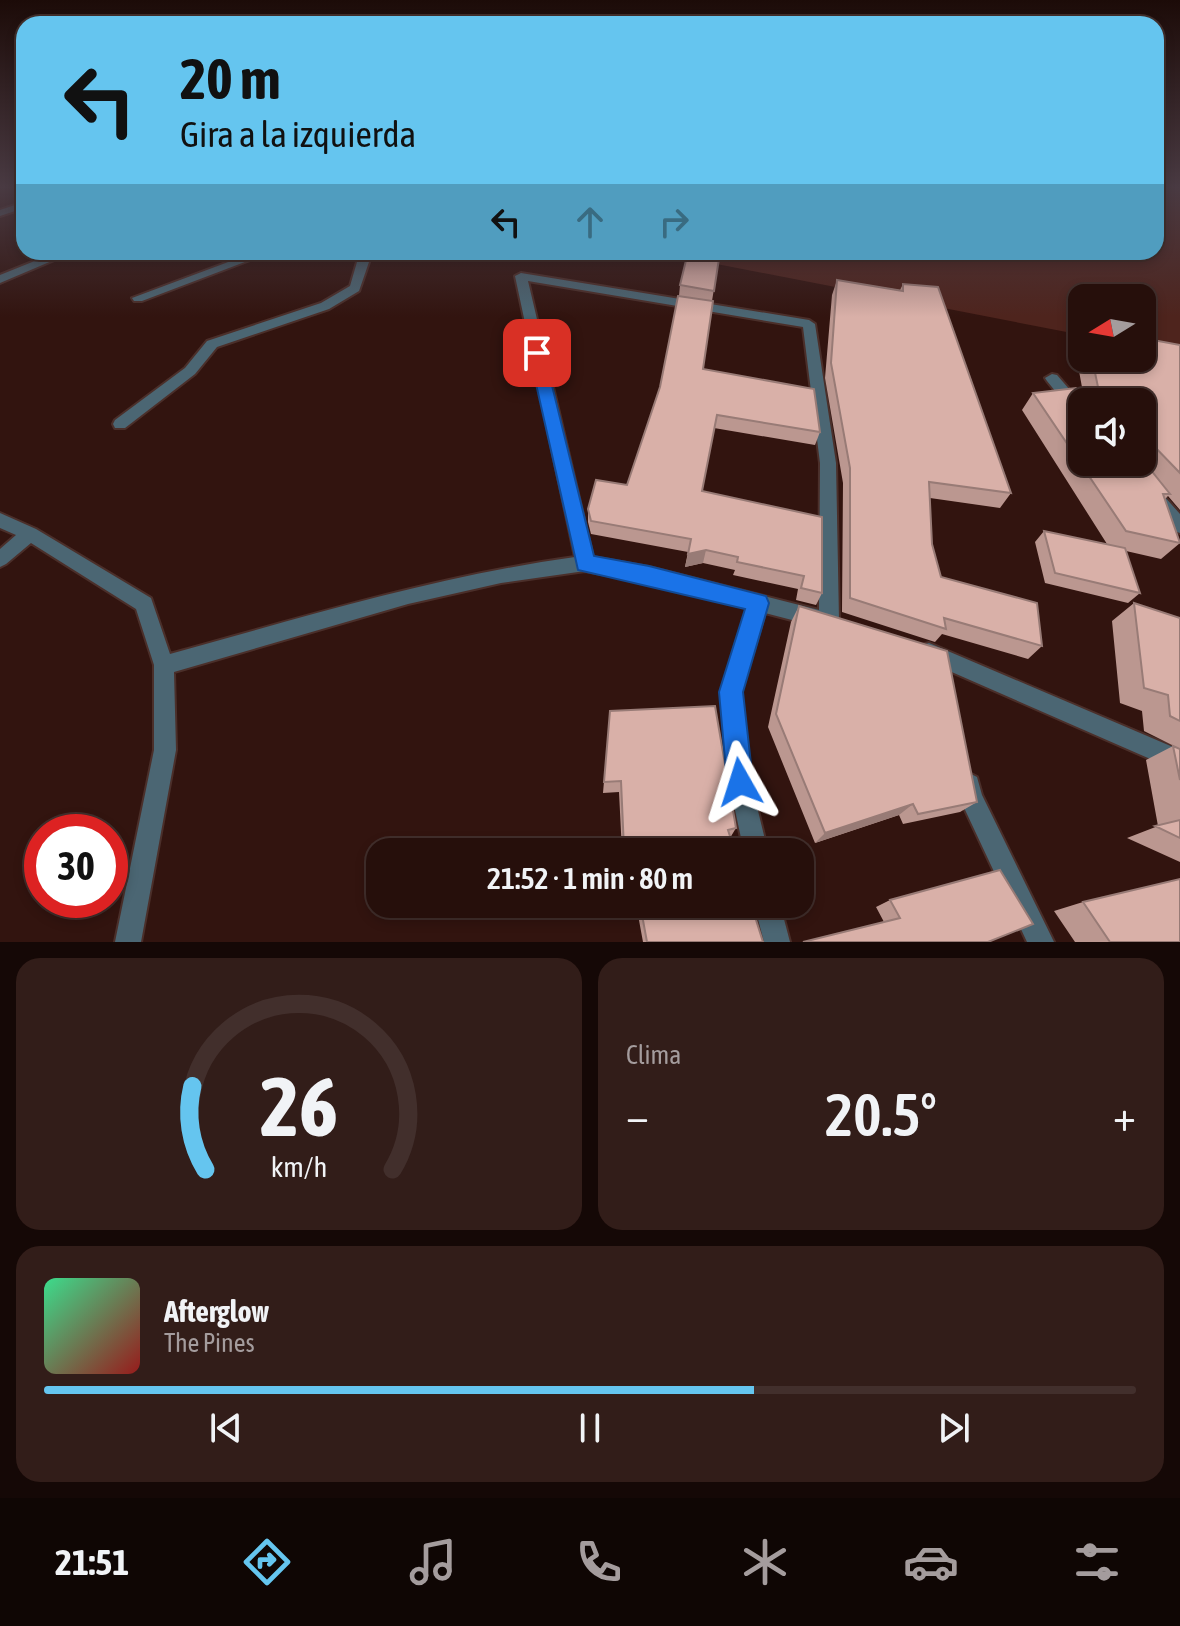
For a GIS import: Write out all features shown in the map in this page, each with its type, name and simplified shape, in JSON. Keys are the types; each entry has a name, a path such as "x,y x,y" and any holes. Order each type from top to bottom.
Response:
{"street":[{"path":"0,279 47,260"},
{"path":"138,298 243,260"},
{"path":"120,424 190,371 212,344 325,306 355,288 362,260"},
{"path":"164,665 408,596 501,575 585,563 649,575 837,622 828,463 809,324 521,276 585,563"},
{"path":"1052,378 1068,397"},
{"path":"1143,483 1180,526"},
{"path":"0,520 30,534 144,604 164,665 165,750 128,942"},
{"path":"0,559 30,534"},
{"path":"753,838 740,782 731,692 758,603"},
{"path":"916,648 1180,761"},
{"path":"945,658 951,689"},
{"path":"965,766 971,797 1041,942"},
{"path":"771,918 777,942"}],"shaded area":[{"path":"1164,230 1180,230 1180,354 1156,350 1156,284 1068,284 1068,332 696,260 1164,260"}],"building":[{"path":"686,260 719,260 714,291 680,285"},
{"path":"837,280 903,291 903,284 938,287 1011,493 929,482 932,544 941,577 1037,603 1042,646 944,618 946,629 850,598 850,468 831,363"},
{"path":"678,296 713,301 703,369 814,389 820,432 717,415 702,491 822,517 822,593 801,588 804,576 737,562 738,557 706,550 688,554 691,539 591,521 588,509 596,480 627,485 660,387"},
{"path":"1156,341 1180,345 1180,473 1156,448 1156,388 1098,387 1095,372 1156,372"},
{"path":"1068,389 1068,445 1033,393"},
{"path":"1089,476 1156,476 1170,494 1163,494 1180,543 1126,531"},
{"path":"1044,531 1125,548 1140,593 1055,573"},
{"path":"1134,603 1180,618 1180,721 1170,716 1168,695 1144,688"},
{"path":"799,606 947,651 977,802 918,814 913,804 825,833 776,714"},
{"path":"715,706 736,828 728,830 731,838 624,838 621,781 604,782 610,711"},
{"path":"1173,746 1180,749 1180,780"},
{"path":"1180,820 1180,838 1155,826"},
{"path":"1000,870 1033,924 988,942 803,942 900,918 890,900"},
{"path":"1180,879 1180,942 1110,942 1083,902"},
{"path":"643,918 755,918 763,942 647,942"}],"route":[{"path":"537,353 585,563 649,575 758,603 731,692 740,782"}]}
